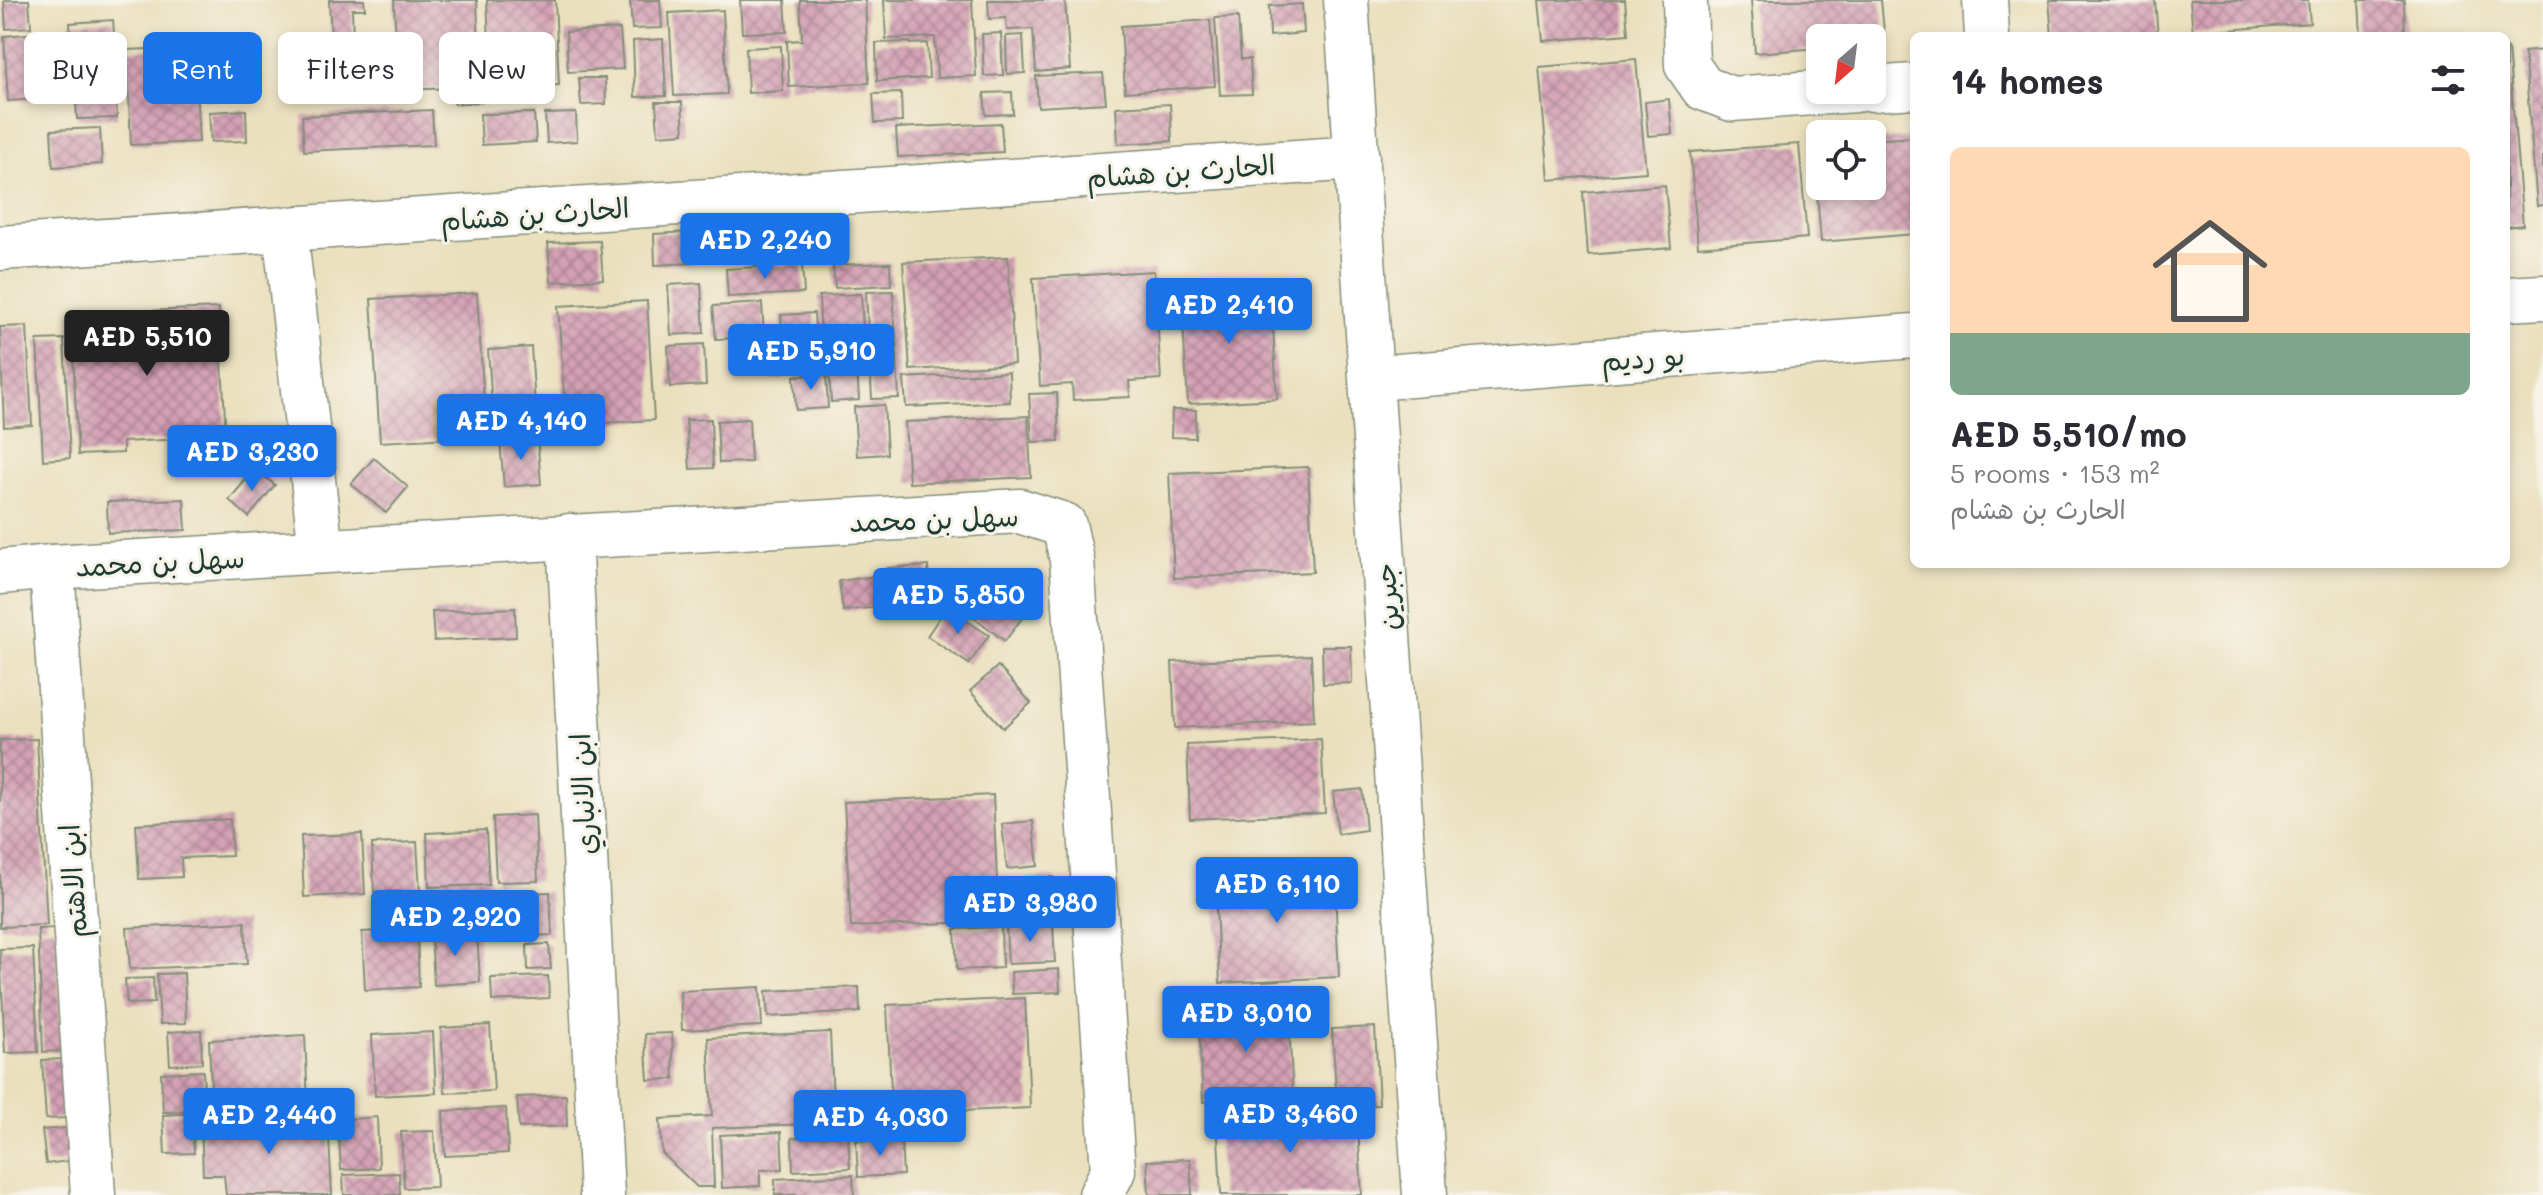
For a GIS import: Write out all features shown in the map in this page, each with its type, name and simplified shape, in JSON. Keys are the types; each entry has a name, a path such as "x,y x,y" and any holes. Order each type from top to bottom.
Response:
{"street":[{"name":"جبرين","path":"1346,0 1425,1195"},
{"path":"1685,0 1687,65 1703,88 1732,99 1806,94"},
{"path":"1985,0 1987,32"},
{"path":"1886,88 1910,86"},
{"name":"الحارث بن هشام","path":"0,248 1357,158"},
{"path":"285,229 321,551"},
{"path":"2510,299 2543,297"},
{"name":"بو رديم","path":"1372,378 1910,336"},
{"name":"سهل بن محمد","path":"0,572 1020,511 1064,525 1073,576 1113,1171 1101,1195"},
{"name":"ابن الانباري","path":"569,536 602,1195"},
{"name":"ابن الاهتم","path":"52,567 93,1195"}],"building":[{"path":"4,0 29,0 31,27 6,29"},
{"path":"329,0 364,0 365,9 352,9 353,32 331,32"},
{"path":"394,0 477,0 478,32 439,32 439,89 423,89 423,32 395,32"},
{"path":"487,0 555,0 559,85 555,85 555,32 489,32"},
{"path":"630,0 660,0 662,28 632,29"},
{"path":"740,0 785,0 787,32 742,33"},
{"path":"800,0 865,0 869,83 789,87 787,41 802,40"},
{"path":"884,0 972,0 976,76 937,78 935,37 886,39"},
{"path":"988,0 1065,0 1070,69 1036,72 1033,29 1007,30 1006,18 989,19"},
{"path":"1539,0 1625,0 1628,34 1543,41"},
{"path":"1751,0 1881,0 1883,24 1806,24 1806,49 1755,53"},
{"path":"2049,0 2155,0 2158,32 2052,32"},
{"path":"2190,0 2308,0 2310,23 2193,32"},
{"path":"2359,0 2404,0 2405,32 2361,32"},
{"path":"1302,4 1304,33 1270,36 1269,6"},
{"path":"723,10 727,94 674,96 669,13"},
{"path":"1238,17 1241,59 1250,59 1252,94 1220,95 1215,18"},
{"path":"113,20 114,32 71,32 70,23"},
{"path":"1210,20 1215,86 1125,92 1121,26"},
{"path":"620,29 623,69 568,72 566,32"},
{"path":"1001,33 1003,75 984,76 982,34"},
{"path":"24,34 24,100 8,101 4,36"},
{"path":"1023,35 1025,73 1007,74 1006,36"},
{"path":"663,39 666,96 635,97 633,41"},
{"path":"876,43 927,43 929,78 877,81"},
{"path":"781,46 783,91 748,93 746,48"},
{"path":"143,49 143,104 197,104 199,142 131,145 127,50"},
{"path":"2543,50 2543,205 2537,206 2524,52"},
{"path":"1636,59 1646,172 1549,180 1539,67"},
{"path":"2510,72 2523,225 2510,227"},
{"path":"1103,73 1106,103 1038,107 1036,76"},
{"path":"579,78 605,78 606,104 581,105"},
{"path":"1012,92 1013,114 986,115 984,93"},
{"path":"901,93 902,122 875,123 873,94"},
{"path":"1669,99 1672,134 1648,136 1645,102"},
{"path":"656,102 682,102 684,133 658,135"},
{"path":"76,104 116,104 117,118 77,119"},
{"path":"1170,104 1172,141 1118,144 1116,107"},
{"path":"246,110 247,141 211,142 209,112"},
{"path":"432,110 434,145 304,151 302,116"},
{"path":"534,113 536,142 482,145 480,114"},
{"path":"576,113 577,141 547,143 545,114"},
{"path":"1001,123 1003,152 898,157 896,128"},
{"path":"100,128 102,164 53,167 51,130"},
{"path":"1910,137 1910,234 1821,242 1818,200 1886,200 1886,139"},
{"path":"1799,144 1807,238 1698,247 1690,152"},
{"path":"1665,185 1671,248 1588,255 1583,192"},
{"path":"689,232 691,263 655,265 654,234"},
{"path":"600,241 603,279 551,282 548,243"},
{"path":"1008,257 1014,364 910,370 903,262"},
{"path":"890,263 891,285 835,288 833,265"},
{"path":"802,264 804,293 728,297 726,269"},
{"path":"1154,271 1161,379 1129,381 1130,397 1073,400 1072,384 1040,386 1033,278"},
{"path":"701,283 704,333 671,335 668,285"},
{"path":"1271,288 1277,399 1188,404 1181,293"},
{"path":"893,291 899,398 872,399 866,292"},
{"path":"477,293 486,436 380,442 371,299"},
{"path":"861,294 863,330 851,331 852,345 821,346 819,296"},
{"path":"647,301 654,420 566,425 558,306"},
{"path":"762,303 764,337 716,339 713,306"},
{"path":"219,308 226,437 123,442 123,453 78,455 71,314"},
{"path":"814,313 816,342 783,344 781,315"},
{"path":"27,326 32,425 4,427 0,327"},
{"path":"64,339 70,458 43,460 37,340"},
{"path":"780,343 782,372 748,374 746,345"},
{"path":"704,344 706,385 670,387 668,346"},
{"path":"531,347 535,405 492,407 488,350"},
{"path":"856,351 859,400 831,402 828,352"},
{"path":"1009,372 1010,402 906,407 904,378"},
{"path":"826,374 828,408 796,410 794,376"},
{"path":"1057,393 1059,441 1032,442 1029,394"},
{"path":"884,405 887,454 857,456 854,407"},
{"path":"1172,410 1196,410 1195,438 1171,437"},
{"path":"1028,416 1031,477 909,483 905,422"},
{"path":"711,419 713,468 690,469 686,420"},
{"path":"749,419 751,462 719,463 717,421"},
{"path":"537,437 541,484 504,487 500,441"},
{"path":"374,458 408,487 386,513 351,484"},
{"path":"1308,467 1313,572 1174,578 1169,473"},
{"path":"255,469 275,485 249,517 229,500"},
{"path":"184,499 186,530 108,533 107,502"},
{"path":"928,566 929,583 889,585 888,568"},
{"path":"979,574 1028,610 1005,641 956,604"},
{"path":"884,575 887,606 843,611 839,581"},
{"path":"515,608 516,637 434,641 432,612"},
{"path":"946,608 989,635 969,664 927,636"},
{"path":"1322,646 1351,646 1352,683 1323,684"},
{"path":"1311,655 1314,721 1175,728 1172,662"},
{"path":"998,666 1031,703 1003,728 970,691"},
{"path":"37,739 47,925 0,927 0,740"},
{"path":"1321,739 1325,813 1190,819 1187,745"},
{"path":"1362,789 1366,830 1338,834 1333,792"},
{"path":"993,795 999,921 851,927 844,802"},
{"path":"535,815 538,881 496,882 493,817"},
{"path":"230,819 232,856 181,858 182,877 139,879 136,824"},
{"path":"1033,821 1038,866 1007,869 1002,824"},
{"path":"486,830 489,885 429,887 427,833"},
{"path":"362,834 365,894 304,897 301,836"},
{"path":"417,842 420,891 374,892 372,844"},
{"path":"1334,867 1339,977 1220,983 1214,872"},
{"path":"1053,877 1055,917 1029,918 1027,878"},
{"path":"550,892 552,935 528,936 525,893"},
{"path":"245,922 247,964 130,969 127,928"},
{"path":"1053,924 1055,962 1008,964 1006,925"},
{"path":"1001,927 1002,968 957,970 955,929"},
{"path":"57,928 61,1051 43,1052 38,929"},
{"path":"417,929 419,987 365,990 362,932"},
{"path":"477,931 480,982 434,985 431,933"},
{"path":"549,944 551,969 528,970 527,945"},
{"path":"33,948 38,1052 5,1053 0,949"},
{"path":"1059,969 1060,992 1012,994 1011,972"},
{"path":"184,973 186,1023 160,1024 157,974"},
{"path":"548,976 549,998 492,1001 491,978"},
{"path":"153,978 154,1003 127,1004 125,979"},
{"path":"760,987 762,1026 682,1030 680,991"},
{"path":"859,987 860,1012 768,1017 766,991"},
{"path":"1025,998 1030,1108 892,1114 887,1005"},
{"path":"1288,1006 1293,1098 1203,1102 1198,1011"},
{"path":"490,1025 494,1091 445,1093 441,1028"},
{"path":"1375,1027 1379,1105 1337,1106 1332,1029"},
{"path":"201,1030 202,1063 170,1065 168,1032"},
{"path":"433,1032 436,1093 375,1096 372,1035"},
{"path":"830,1032 834,1123 712,1128 714,1187 697,1187 662,1153 660,1119 712,1116 708,1038"},
{"path":"672,1033 674,1079 648,1080 645,1034"},
{"path":"305,1035 308,1105 212,1109 209,1040"},
{"path":"63,1059 67,1118 46,1119 42,1060"},
{"path":"203,1071 205,1110 163,1112 161,1073"},
{"path":"566,1095 567,1126 519,1128 517,1097"},
{"path":"506,1108 508,1153 445,1156 443,1111"},
{"path":"1357,1111 1362,1195 1221,1195 1217,1117"},
{"path":"191,1113 194,1153 165,1154 163,1115"},
{"path":"377,1117 379,1168 341,1170 338,1120"},
{"path":"328,1118 332,1195 226,1195 224,1175 203,1175 201,1123"},
{"path":"66,1128 69,1161 46,1164 42,1130"},
{"path":"434,1131 437,1187 404,1188 401,1132"},
{"path":"781,1132 783,1169 760,1170 760,1186 722,1188 720,1135"},
{"path":"848,1135 850,1168 793,1171 792,1138"},
{"path":"901,1138 903,1175 858,1177 856,1141"},
{"path":"1190,1159 1192,1195 1149,1195 1147,1161"},
{"path":"399,1173 400,1195 344,1195 343,1175"},
{"path":"853,1175 854,1195 775,1195 775,1179"}]}
